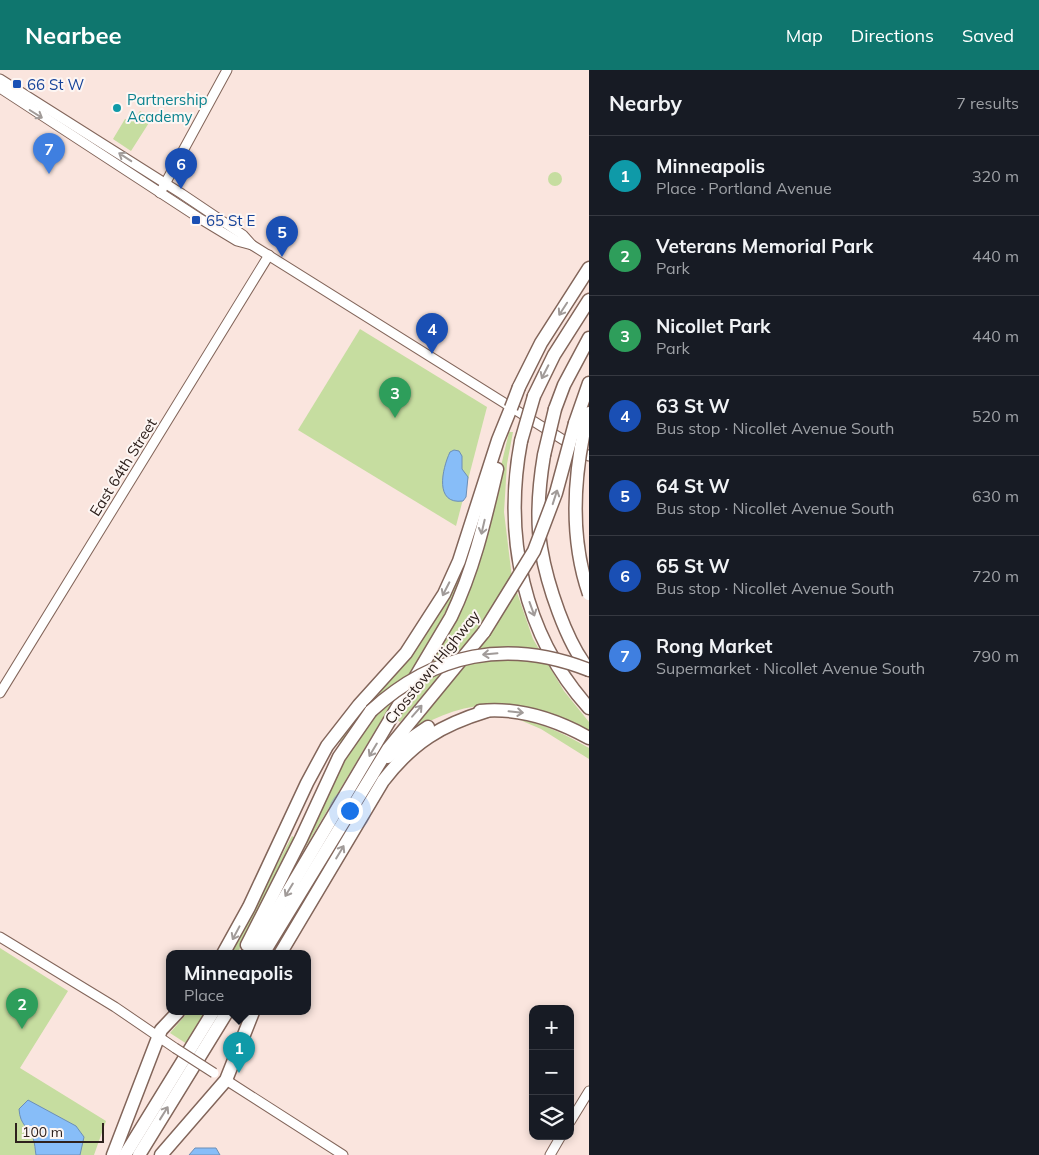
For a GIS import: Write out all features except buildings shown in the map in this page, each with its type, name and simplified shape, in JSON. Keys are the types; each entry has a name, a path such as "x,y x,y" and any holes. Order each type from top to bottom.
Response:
{"highway":[{"name":"Crosstown Highway","path":"252,950 454,610 479,546 504,428 511,408 541,343 589,268"},
{"path":"589,300 554,355 534,396 521,441 515,471 513,503 516,554 540,633 564,677 589,708"},
{"path":"589,338 571,370 555,409 544,455 539,500 541,548 552,589 566,628 589,670"},
{"name":"Crosstown Highway","path":"265,950 378,765 404,727 484,632 519,579 534,551 556,493 580,424 589,383"},
{"path":"589,413 580,424 575,521 582,575 589,594"},
{"path":"263,879 307,783 327,746 359,704 406,653 444,594 470,532 504,428"},
{"path":"225,950 335,750 360,719 406,682 437,667 478,655 505,653 532,655 566,661 589,670"},
{"path":"244,950 301,839 339,757 371,711"},
{"path":"282,950 383,781 398,761 433,732 457,720 487,711"},
{"path":"378,765 418,732 464,713 517,711 548,718 589,738"},
{"path":"113,1155 161,1030 175,1015"},
{"path":"125,1155 211,1015"},
{"path":"139,1155 225,1015"},
{"path":"161,1155 226,1080 252,1015"}],"main road":[{"path":"160,192 227,70"},
{"path":"0,79 166,184 243,235 252,245"},
{"path":"0,88 51,123 237,241 252,245 269,255 589,456"},
{"path":"51,123 57,115"},
{"name":"East 64th Street","path":"0,693 269,255"},
{"path":"0,937 115,1007 158,1038 343,1155"},
{"path":"574,1115 589,1091"},
{"path":"550,1155 559,1140"}],"green space":[{"path":"140,111 152,118 131,151 113,139 125,119 128,120 130,117 134,119"},
{"path":"555,172 560,174 562,179 560,184 555,186 550,184 548,179 550,174"},
{"path":"360,329 487,407 456,526 298,430"},
{"path":"509,432 513,432 507,464 504,512 512,578 533,639 564,691 589,722 589,733 566,721 543,713 521,707 499,705 477,706 455,711 432,720 409,733 476,653 487,637 464,648 400,722 397,720 436,651 498,479"},
{"path":"470,546 453,597 438,626 297,861 295,859 349,749 337,740 331,745 397,668"},
{"path":"520,720 547,727 589,748 589,759 541,729"},
{"path":"292,836 295,838 239,950 232,950"},
{"path":"0,948 68,991 20,1068 106,1121 94,1155 0,1155"},
{"path":"185,1015 204,1015 187,1044 170,1033"}],"water":[{"path":"454,450 459,451 462,456 462,469 468,477 466,497 463,501 454,501 444,492 443,476 445,467 450,452"},
{"path":"28,1100 76,1126 84,1137 80,1155 36,1155 33,1138 23,1123 19,1109"},
{"path":"195,1148 216,1148 220,1155 189,1155"}],"place":[{"name":"66 St W","path":"17,84"},
{"name":"Partnership Academy","path":"117,108"},
{"name":"Rong Market","path":"49,174"},
{"name":"65 St W","path":"181,189"},
{"name":"65 St E","path":"196,220"},
{"name":"64 St W","path":"282,257"},
{"name":"63 St W","path":"432,354"},
{"name":"Nicollet Park","path":"395,418"},
{"name":"Veterans Memorial Park","path":"22,1029"},
{"name":"Minneapolis","path":"239,1073"}]}
